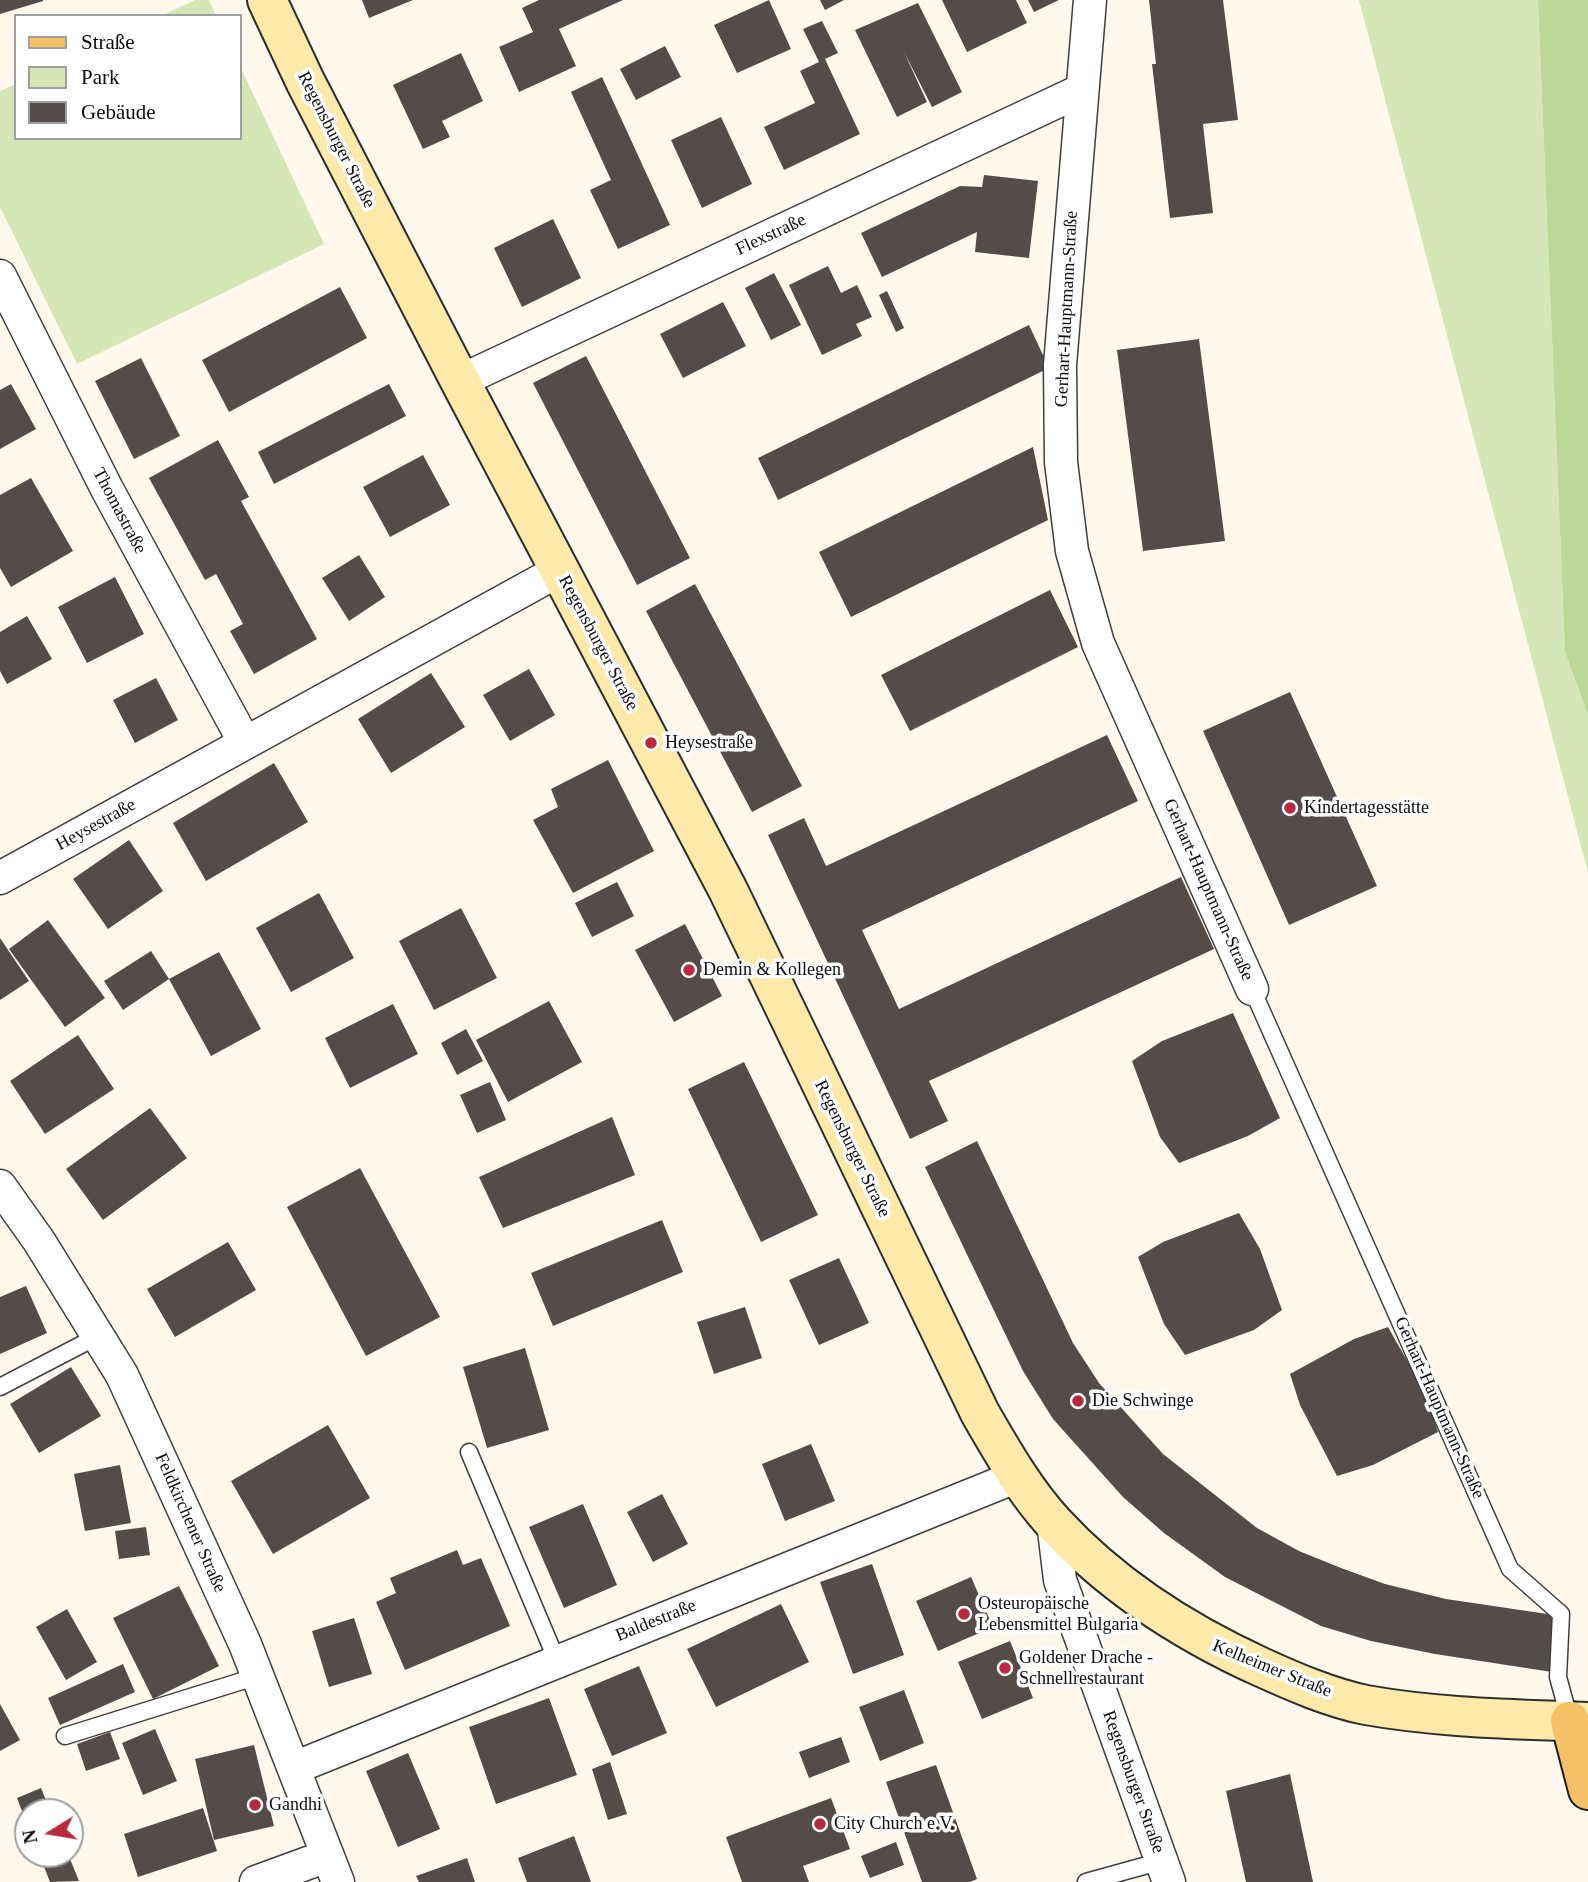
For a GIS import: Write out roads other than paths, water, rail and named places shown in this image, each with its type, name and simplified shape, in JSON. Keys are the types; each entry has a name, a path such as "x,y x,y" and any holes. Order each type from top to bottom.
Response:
{"main road":[{"path":"1579,1721 1588,1790"}],"street":[{"name":"Regensburger Straße","path":"267,0 305,81 460,381 733,901 979,1413 1018,1476"},
{"name":"Gerhart-Hauptmann-Straße","path":"1090,0 1060,365 1061,462 1072,551 1098,643 1252,989"},
{"name":"Flexstraße","path":"460,381 1082,90"},
{"name":"Thomastraße","path":"0,276 107,489 245,743"},
{"name":"Heysestraße","path":"0,878 560,570"},
{"name":"Feldkirchener Straße","path":"0,1185 39,1241 122,1375 177,1490 258,1676 332,1869"},
{"name":"Kelheimer Straße","path":"1018,1476 1053,1522 1133,1595 1208,1643 1293,1681 1364,1704 1466,1718 1579,1721"},
{"name":"Baldestraße","path":"294,1768 1018,1476"},
{"name":"Regensburger Straße","path":"1053,1522 1060,1580 1165,1872"},
{"path":"256,1882 332,1869"}],"lane":[{"name":"Gerhart-Hauptmann-Straße","path":"1252,989 1510,1569 1561,1614 1558,1677 1579,1721"},
{"path":"0,1387 98,1336"},
{"path":"469,1452 557,1661"},
{"path":"65,1735 258,1676"},
{"path":"1086,1882 1165,1872"}],"place":[{"name":"Heysestraße","path":"651,743"},
{"name":"Kindertagesstätte","path":"1290,808"},
{"name":"Demin & Kollegen","path":"689,970"},
{"name":"Die Schwinge","path":"1078,1401"},
{"name":"Osteuropäische Lebensmittel Bulgaria","path":"964,1614"},
{"name":"Goldener Drache - Schnellrestaurant","path":"1005,1668"},
{"name":"Gandhi","path":"255,1805"},
{"name":"City Church e.V.","path":"820,1824"}]}
